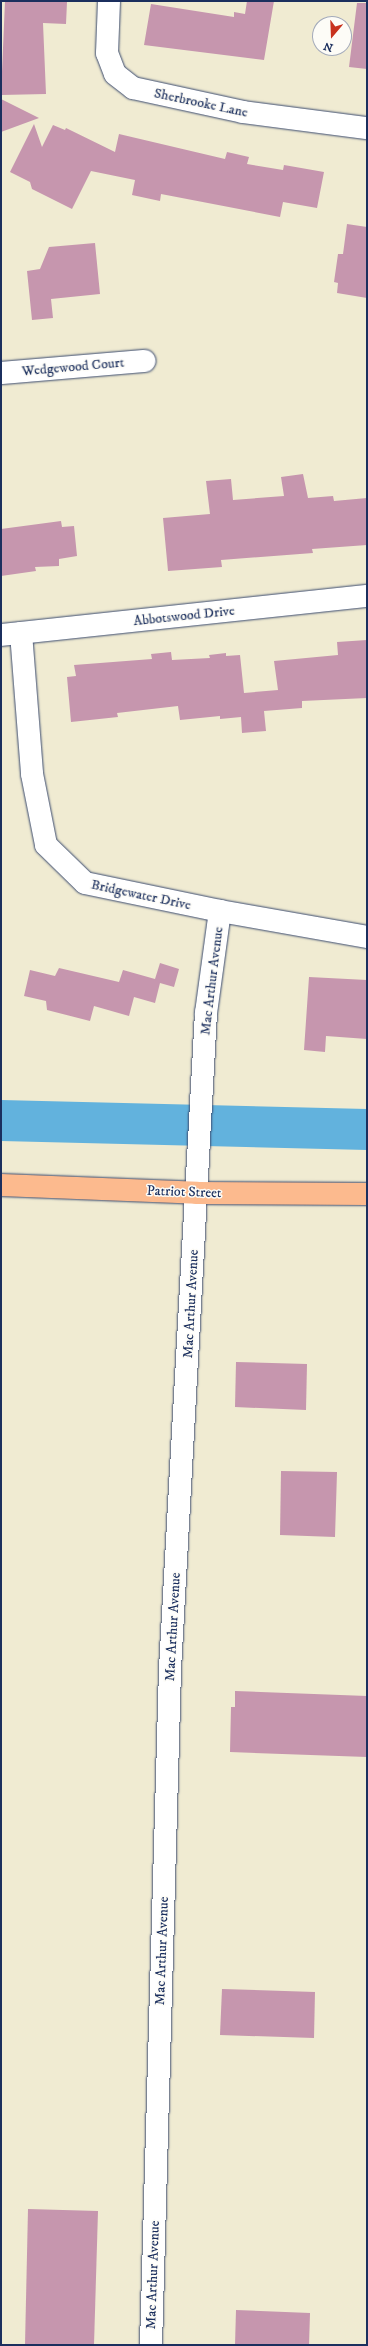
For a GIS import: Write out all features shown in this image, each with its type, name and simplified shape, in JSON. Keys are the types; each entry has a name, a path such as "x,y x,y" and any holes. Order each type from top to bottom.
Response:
{"main road":[{"name":"Patriot Street","path":"1,1185 197,1193 367,1194"}],"street":[{"name":"Sherbrooke Lane","path":"109,1 106,53 115,74 133,88 243,112 367,128"},
{"name":"Wedgewood Court","path":"1,373 145,361"},
{"name":"Abbotswood Drive","path":"11,634 367,596"},
{"name":"Bridgewater Drive","path":"11,634 32,774 46,845 85,883 220,911 367,937"},
{"name":"Mac Arthur Avenue","path":"151,2345 170,1669 206,1013 220,911"}],"water":[{"path":"1,1100 367,1109 367,1150 1,1141"}],"building":[{"path":"5,1 67,2 66,24 43,23 46,94 1,95"},
{"path":"247,1 274,1 264,60 144,45 151,4 234,17 234,12 245,14"},
{"path":"357,3 367,3 367,69 349,67 350,56 352,56 352,43"},
{"path":"1,99 39,118 1,132"},
{"path":"34,124 42,147 53,125 65,130 66,128 115,152 119,134 225,159 227,152 249,157 247,164 283,170 284,165 324,172 317,208 283,202 280,217 161,194 160,201 132,195 135,180 91,171 72,209 32,189 30,182 10,172"},
{"path":"347,224 367,227 367,298 337,293 338,283 334,282 338,254 343,254"},
{"path":"95,243 100,294 51,299 53,318 32,320 27,271 40,269 49,247"},
{"path":"303,474 308,498 333,496 334,501 367,498 367,545 312,549 313,553 221,560 222,567 168,571 163,518 210,514 206,481 231,479 233,500 284,496 281,477"},
{"path":"61,521 62,527 74,526 77,556 59,559 59,566 35,567 36,571 1,576 1,529"},
{"path":"367,640 367,698 302,701 302,708 264,711 266,731 242,733 241,717 220,719 220,716 180,720 178,706 117,713 118,717 71,722 67,677 76,676 74,665 152,659 151,654 171,652 172,660 210,658 209,655 226,653 226,656 240,655 244,693 278,690 274,661 338,655 337,642"},
{"path":"160,963 179,969 174,987 160,983 155,1003 134,997 129,1016 94,1006 90,1021 47,1010 46,1001 24,996 30,970 55,976 59,968 119,982 123,970 155,979"},
{"path":"309,977 367,980 367,1039 326,1036 325,1052 304,1050"},
{"path":"236,1362 307,1364 306,1410 235,1407"},
{"path":"281,1471 337,1472 335,1537 280,1535"},
{"path":"235,1691 367,1696 367,1757 230,1752 231,1707 235,1707"},
{"path":"222,1989 315,1992 314,2038 220,2035"},
{"path":"28,2209 98,2211 94,2345 25,2345"},
{"path":"236,2310 310,2313 309,2345 235,2345"}]}
